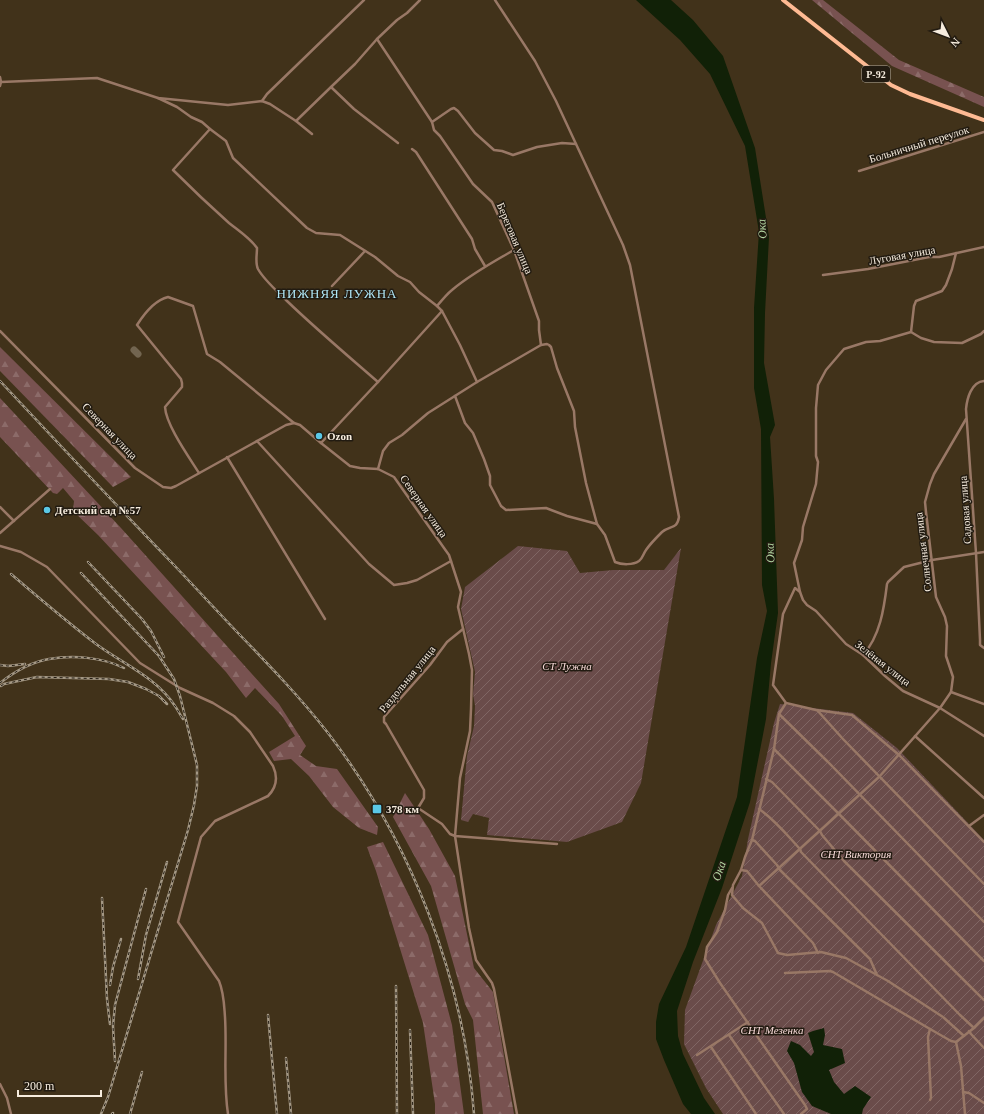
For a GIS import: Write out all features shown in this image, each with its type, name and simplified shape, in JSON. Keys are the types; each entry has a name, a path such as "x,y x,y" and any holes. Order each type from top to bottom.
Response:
{"main road":[{"name":"Р-92","path":"783,0 891,85 910,94 984,120"}],"street":[{"path":"262,101 267,94 364,0"},
{"path":"296,121 356,64 376,39 420,0"},
{"path":"199,473 172,429 165,412 165,407 182,387 182,383 137,325 147,311 164,298 168,297 192,306 195,310 207,354 220,362 294,423 300,425 350,466 360,468 378,468 383,451 389,443 402,435 428,413 477,382 542,345 549,344 574,410 575,427 586,483 597,524 605,535 615,562 621,564 634,563 640,560 646,550 662,532 676,526 679,517 630,265 623,245 556,101 535,61 495,0"},
{"path":"376,39 432,122 454,108 475,133 494,150 513,155 537,147 562,143 576,144"},
{"path":"0,76 0,86"},
{"path":"1,82 97,78 158,98 202,122 226,141 233,158 307,228 316,233 340,235 375,257 398,276 410,282 419,292 437,306 442,311 460,345 477,382"},
{"path":"331,87 354,109 398,143"},
{"path":"158,98 228,105 262,101 270,104 296,121 312,134"},
{"name":"Береговая улица","path":"432,122 434,130 440,136 473,184 492,202 514,250 539,322 542,345"},
{"path":"210,129 173,170 253,243 257,248 257,268 280,294 313,327 378,382"},
{"name":"Больничный переулок","path":"859,171 984,132"},
{"path":"412,149 416,152 472,239 475,249 485,266"},
{"name":"Луговая улица","path":"823,275 868,269 929,257 939,257 984,247"},
{"path":"437,306 451,290 485,266 514,250"},
{"path":"332,286 365,251"},
{"path":"911,332 916,301 942,290 946,285 952,269 956,252"},
{"path":"321,443 442,311"},
{"name":"Северная улица","path":"0,331 134,468 163,487 171,488 176,486 286,425 294,423"},
{"path":"800,592 794,563 802,540 803,527 816,484 818,462 816,456 816,408 818,385 826,370 844,349 866,342 880,341 911,332 921,338 934,342 962,342 981,334 984,331"},
{"name":"Садовая улица","path":"984,381 977,383 971,391 967,403 966,419 976,553 980,645 984,648"},
{"path":"455,396 465,423 474,433 482,452 490,476 490,485 501,506 506,510 546,508 567,516 597,524"},
{"name":"Солнечная улица","path":"951,692 953,677 946,656 947,626 945,617 936,597 925,502 934,474 966,419"},
{"path":"258,441 369,564 394,585 407,584 417,580 451,561"},
{"path":"227,457 325,619"},
{"name":"Северная улица","path":"378,468 394,477 449,555 461,592 458,607 470,654 472,670 470,731 460,778 455,836 469,928 476,960 492,983 494,989 517,1114"},
{"path":"0,533 50,489"},
{"path":"0,507 14,521"},
{"path":"0,546 21,552 47,567 140,663 180,688 234,716 250,732 273,766 276,777 275,785 268,796 215,821 201,837 178,922 219,981 223,990 226,1034 225,1089 228,1114"},
{"path":"863,655 870,647 875,637 885,606 887,584 904,567 932,560 984,552"},
{"path":"800,592 795,588 782,614 773,685 786,703 816,710 852,715 899,755 984,842"},
{"name":"Зелёная улица","path":"800,592 807,605 816,612 846,644 863,655 903,691 940,708 984,736"},
{"name":"Раздольная улица","path":"455,836 450,834 442,824 418,808 424,798 424,790 384,722 384,717 430,665 447,642 463,629"},
{"path":"759,886 879,777 940,708 951,692 984,704"},
{"path":"786,703 779,714 774,749 752,840 741,870 728,895 725,910 717,932 707,947 705,959 805,1105 807,1109 802,1114"},
{"path":"816,710 842,739 984,884"},
{"path":"779,714 984,922"},
{"path":"915,736 984,798"},
{"path":"774,749 984,962"},
{"path":"766,779 772,782 820,831 844,861 984,1000"},
{"path":"759,809 766,814 800,849 801,852 859,913 974,1028"},
{"path":"970,826 984,814"},
{"path":"455,836 557,844"},
{"path":"752,840 755,841 780,870 870,959 877,975"},
{"path":"741,870 748,871 759,886 813,943 818,952"},
{"path":"733,885 732,895 743,908 762,923 778,953 787,955 818,952 846,958 877,975 943,1018 964,1036"},
{"path":"785,973 833,972 951,1041 956,1042"},
{"path":"956,1042 984,1018"},
{"path":"697,1056 748,1022"},
{"path":"930,1029 928,1037 930,1100"},
{"path":"969,1031 984,1048"},
{"path":"729,1035 784,1114"},
{"path":"956,1042 961,1066 965,1114"},
{"path":"711,1047 756,1114"},
{"path":"0,1084 7,1098 11,1114"},
{"path":"963,1092 969,1093 984,1103"}],"green space":[{"path":"812,0 823,0 899,60 984,97 984,107 892,66"},
{"path":"0,347 131,477 113,487 0,371"},
{"path":"0,398 121,528 279,704 306,746 300,755 316,766 337,769 378,827 377,835 359,828 333,807 309,776 291,759 274,761 269,752 295,736 282,716 255,688 246,698 226,672 98,535 73,511 74,501 63,488 57,494 53,493 0,437"},
{"name":"СТ Лужна","path":"518,546 567,551 580,573 613,570 664,570 681,548 641,783 622,822 567,842 487,835 489,818 473,814 468,822 461,820 467,756 474,726 475,706 473,694 475,672 461,609 465,587"},
{"path":"780,704 853,713 897,748 984,840 984,1114 723,1114 706,1088 684,1044 685,1010 716,925 742,876 748,839 774,723"},
{"path":"405,793 429,829 455,876 474,968 493,992 514,1114 483,1114 473,1020 465,1004 431,886 393,817"},
{"path":"383,842 428,935 452,1025 464,1114 435,1114 435,1104 423,1023 376,871 367,847"}],"water":[{"name":"Ока","path":"636,0 671,0 693,20 723,56 755,148 769,237 764,363 775,425 770,437 778,613 771,663 766,719 750,802 722,888 693,962 677,1011 678,1036 683,1054 704,1098 715,1114 691,1114 683,1104 656,1039 656,1022 659,1004 686,947 737,797 757,658 767,611 762,585 761,429 754,388 754,308 759,232 745,146 710,74 680,40"},
{"path":"824,1028 825,1035 823,1045 842,1049 845,1063 829,1070 834,1082 844,1094 855,1086 871,1097 863,1109 862,1114 831,1114 812,1106 802,1092 794,1063 787,1051 791,1041 800,1045 811,1056 814,1052 808,1033"}],"taxiway":[{"path":"134,350 138,354"}],"railway":[{"path":"0,381 284,682 328,733 358,775 384,819 408,865 428,913 445,962 459,1012 468,1063 474,1114"},
{"path":"88,562 142,619 151,631 164,657"},
{"path":"81,573 159,656 174,679 180,696 197,765 197,786 188,830 108,1097 101,1114"},
{"path":"11,574 96,644 149,679 167,696 183,719"},
{"path":"0,683 17,671 29,665 49,659 68,657 97,659 124,668"},
{"path":"0,665 8,666 25,664"},
{"path":"1,686 4,684 37,677 109,679 128,682 146,689 159,696 167,704"},
{"path":"138,979 146,935 167,862"},
{"path":"115,1061 113,1026 115,1005 146,889"},
{"path":"102,898 107,999 110,1024"},
{"path":"110,985 113,967 121,939"},
{"path":"396,986 397,1114"},
{"path":"268,1015 277,1114"},
{"path":"410,1030 413,1114"},
{"path":"286,1058 291,1114"},
{"path":"130,1114 142,1072"}],"place":[{"name":"Ozon","path":"319,436"},
{"name":"Детский сад №57","path":"47,510"},
{"name":"378 км","path":"377,809"}],"district":[{"name":"НИЖНЯЯ ЛУЖНА","path":"337,293"}],"park label":[{"name":"СНТ Виктория","path":"856,854"},
{"name":"СНТ Мезенка","path":"772,1030"}]}
